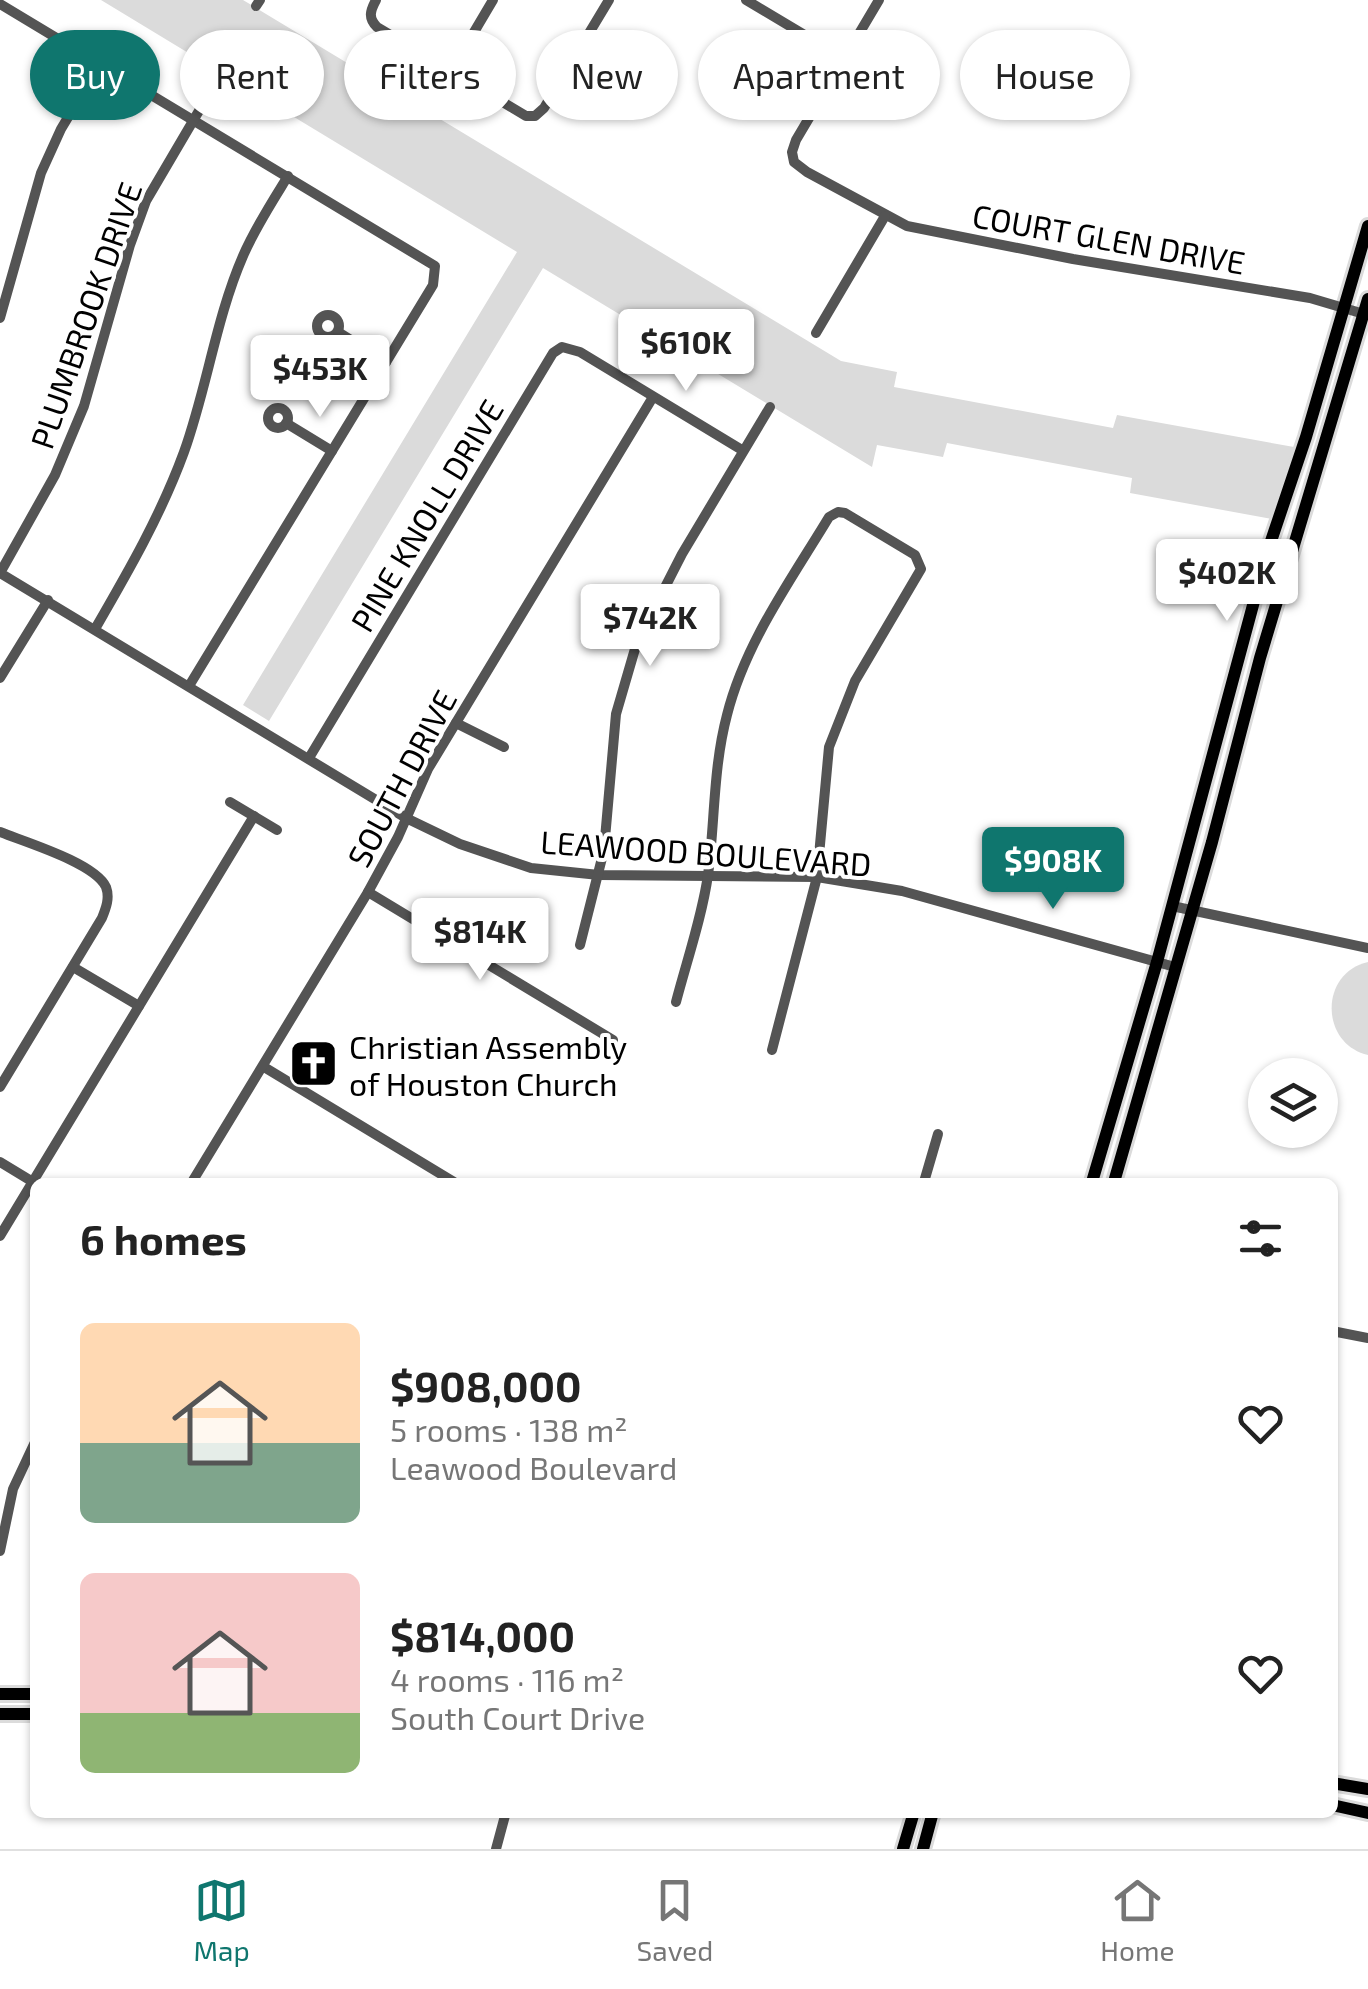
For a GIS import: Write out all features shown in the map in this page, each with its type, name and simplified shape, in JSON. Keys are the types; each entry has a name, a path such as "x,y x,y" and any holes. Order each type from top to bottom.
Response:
{"main road":[{"path":"1093,1178 1267,554 1368,226"},
{"path":"1115,1178 1280,588 1328,441 1368,299"},
{"path":"1212,762 1233,766"},
{"path":"0,1694 30,1694"},
{"path":"0,1714 30,1714"},
{"path":"1338,1784 1368,1789"},
{"path":"1338,1805 1368,1810"},
{"path":"903,1849 912,1818"},
{"path":"924,1849 932,1818"}],"street":[{"path":"376,0 371,21 382,30"},
{"path":"475,30 493,0"},
{"path":"516,110 535,116 544,108 610,0"},
{"path":"746,0 798,30"},
{"path":"861,30 879,0"},
{"path":"2,9 39,30"},
{"path":"0,318 41,172 66,120"},
{"path":"189,686 433,285 435,272 426,260 194,120"},
{"name":"PLUMBROOK DRIVE","path":"0,573 65,454 101,356 141,215 194,120"},
{"name":"COURT GLEN DRIVE","path":"810,120 792,152 794,162 885,216 924,230 1344,307 1364,314"},
{"path":"95,629 165,499 201,400 238,268 288,176"},
{"path":"816,332 885,216"},
{"path":"338,332 386,362"},
{"name":"PINE KNOLL DRIVE","path":"309,758 553,352 571,348 742,450"},
{"name":"SOUTH DRIVE","path":"195,1178 368,892 428,770 653,397"},
{"path":"580,945 604,850 616,714 637,642 654,603 770,406"},
{"path":"286,423 332,451"},
{"path":"676,1002 708,878 716,768 727,714 750,650 829,517 845,513 915,554 921,568 855,681 829,746 817,877 772,1050"},
{"name":"LEAWOOD BOULEVARD","path":"0,573 406,818 460,844 531,868 598,875 817,877 902,891 1176,967"},
{"path":"0,678 48,600"},
{"path":"456,723 504,746"},
{"path":"230,802 277,830"},
{"path":"35,1178 254,816"},
{"path":"0,832 94,873 108,899 102,918 0,1088"},
{"path":"368,892 613,1040"},
{"path":"1172,906 1368,948"},
{"path":"73,967 139,1006"},
{"path":"264,1067 447,1178"},
{"path":"925,1178 938,1134"},
{"path":"0,1162 30,1180"},
{"path":"0,1236 30,1187"},
{"path":"1338,1331 1368,1338"},
{"path":"0,1551 13,1489 29,1462"},
{"path":"496,1849 504,1818"}],"shaded area":[{"path":"101,0 243,0 293,30 180,30 180,48 160,36 160,30 151,30"},
{"path":"324,49 344,61 344,120 442,120 841,361 897,372 894,387 1113,428 1117,415 1294,447 1272,519 1130,493 1132,478 947,443 943,457 877,445 872,467 543,268 269,721 243,705 517,252 299,120 324,120"},
{"path":"1368,962 1368,1055 1352,1048 1341,1037 1332,1009 1341,980 1352,969"}],"place":[{"name":"Christian Assembly of Houston Church","path":"314,1064"}]}
